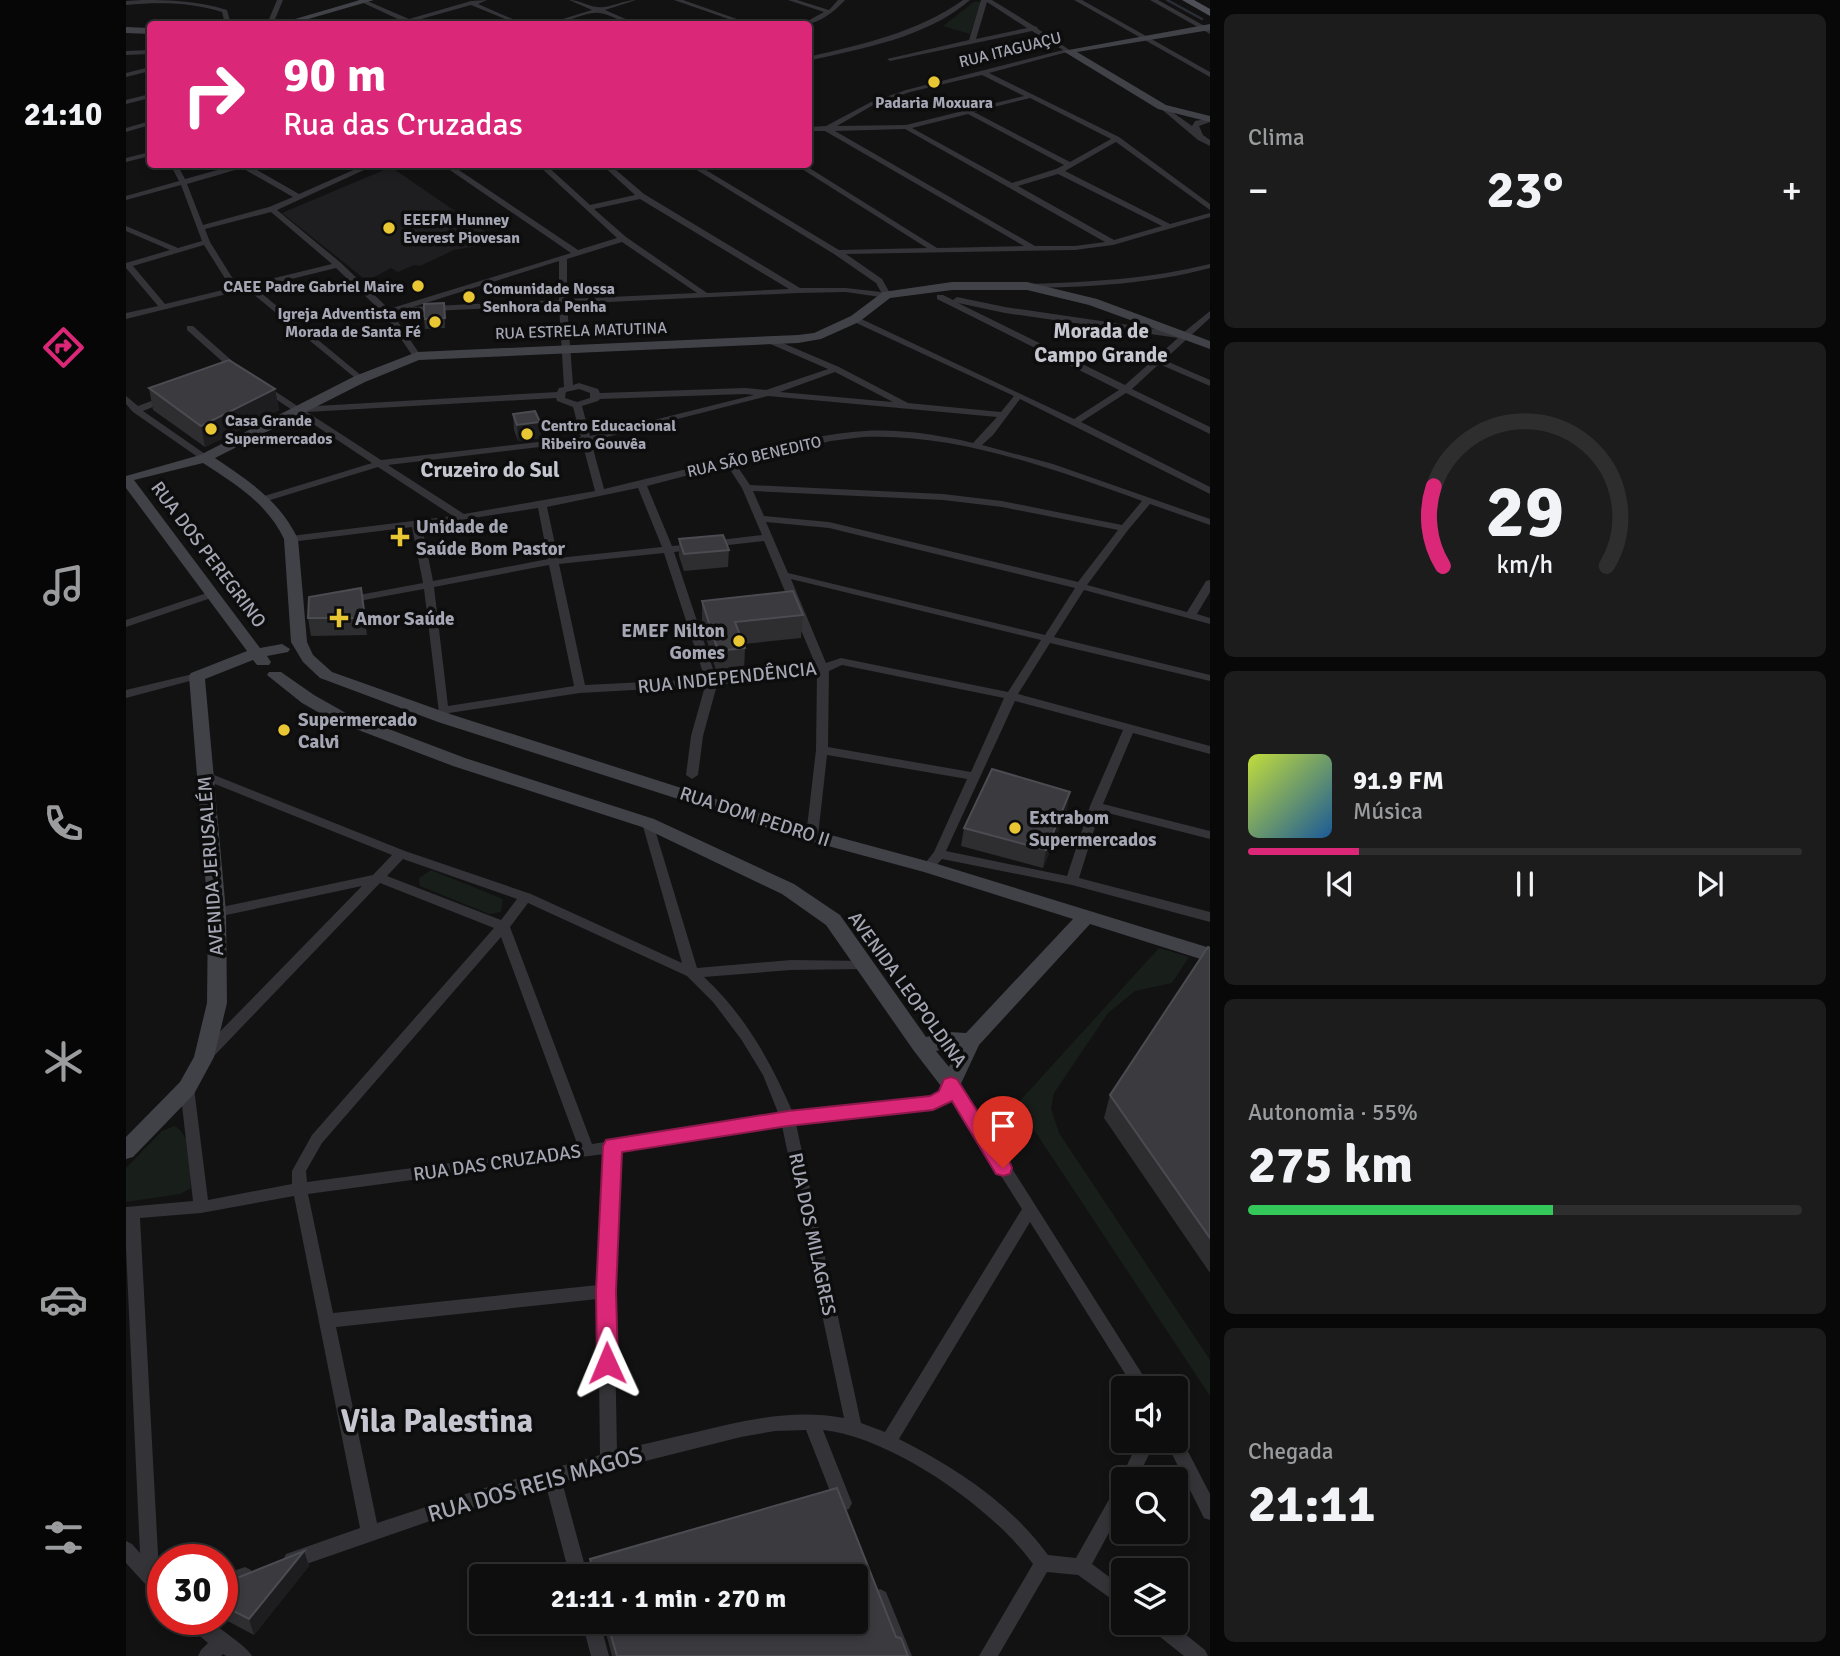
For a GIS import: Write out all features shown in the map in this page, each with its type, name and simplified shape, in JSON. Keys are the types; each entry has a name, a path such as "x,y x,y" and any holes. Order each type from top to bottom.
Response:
{"main road":[{"path":"1187,0 1210,13"}],"street":[{"path":"126,3 161,0 196,3 225,11 227,21"},
{"path":"271,21 280,0"},
{"path":"465,0 514,21"},
{"path":"420,21 484,0"},
{"path":"572,0 626,21"},
{"path":"562,21 633,0"},
{"path":"677,0 739,21"},
{"path":"791,0 830,12"},
{"path":"811,21 830,12 842,0"},
{"path":"812,58 914,32 933,24 967,0"},
{"path":"972,40 986,0 1162,107 1210,144"},
{"path":"1077,0 1210,75"},
{"path":"1153,0 1208,29"},
{"path":"294,21 365,1 410,21"},
{"path":"890,59 1035,28"},
{"name":"RUA ITAGUAÇU","path":"827,129 873,103 982,72 1068,51 1208,29"},
{"path":"126,30 147,31"},
{"path":"126,53 147,52"},
{"path":"126,75 147,70"},
{"path":"982,72 1116,139 1210,208"},
{"path":"812,129 906,127 1031,96"},
{"path":"126,102 147,97"},
{"path":"1162,107 1210,120"},
{"path":"970,113 1070,166"},
{"path":"1202,138 1195,127 1198,122 1210,120"},
{"path":"126,130 147,124"},
{"path":"906,127 1113,243"},
{"path":"827,129 1032,248"},
{"path":"1011,186 1059,171 1116,139"},
{"path":"126,160 147,156"},
{"path":"175,168 206,242 236,290"},
{"path":"126,198 234,168"},
{"path":"250,168 300,198"},
{"path":"201,228 272,209 365,168"},
{"path":"450,168 577,253"},
{"path":"544,168 623,239 706,296"},
{"path":"609,168 641,196 798,291"},
{"path":"697,168 837,252 879,281 887,295"},
{"path":"803,168 934,249"},
{"path":"1059,171 1170,227"},
{"path":"589,208 641,196"},
{"path":"272,209 338,265 387,312 417,356"},
{"path":"837,252 1075,248 1113,243 1210,215"},
{"path":"126,228 177,250"},
{"path":"387,312 623,239"},
{"path":"164,308 127,266 206,242"},
{"path":"563,257 562,303 569,387"},
{"path":"126,316 338,265"},
{"path":"1027,286 1152,280 1210,266"},
{"name":"RUA ESTRELA MATUTINA","path":"133,473 205,458 360,379 417,356 567,347 771,341 817,335 855,319 879,304 887,295 923,288 1027,286 1093,303 1210,345"},
{"path":"249,287 360,379"},
{"path":"923,288 1210,431"},
{"path":"398,310 798,291 846,290 887,295"},
{"path":"940,297 1018,312 1185,336"},
{"path":"1074,422 1125,390 1210,314"},
{"path":"855,319 1019,395 1210,491"},
{"path":"190,328 240,372 296,411 463,518"},
{"path":"771,341 836,369 907,405"},
{"path":"1158,360 1210,383"},
{"path":"264,499 380,463 587,439 769,393 836,369"},
{"path":"227,377 240,372"},
{"path":"296,411 559,395 569,387 588,387 597,396"},
{"path":"559,395 563,402 577,405 590,402 597,396 723,390 1003,415"},
{"path":"975,447 990,433 1019,395"},
{"path":"136,410 175,396"},
{"path":"126,398 136,410 264,499 285,524 291,539 303,609 299,642 307,656 307,666 299,672 265,664 268,656 282,649 298,649 307,656"},
{"path":"577,405 600,492"},
{"path":"835,425 847,435"},
{"name":"RUA SÃO BENEDITO","path":"291,539 542,506 641,484 728,459 847,435 887,434 975,447 1021,459 1210,522"},
{"path":"728,459 747,488 822,669 822,750 812,836"},
{"name":"RUA DOS PEREGRINO","path":"133,473 213,594 265,664 197,676"},
{"path":"641,484 668,550 712,682 697,736 692,775"},
{"path":"747,488 943,497 1002,504 1124,528"},
{"path":"1148,501 1124,528 1081,586 1011,696 934,861 1072,881 1210,917"},
{"path":"542,506 556,561 580,689"},
{"path":"758,518 829,525 1081,586 1210,621"},
{"path":"417,524 429,585 444,714"},
{"path":"336,603 556,561 766,538"},
{"path":"785,575 1210,678"},
{"path":"1190,616 1210,583"},
{"path":"126,624 213,594"},
{"name":"RUA DOM PEDRO II","path":"307,656 326,675 591,763 812,836 934,861 1210,955"},
{"name":"RUA INDEPENDÊNCIA","path":"444,714 580,689 712,682 822,669 841,661 1011,696 1210,750"},
{"name":"AVENIDA LEOPOLDINA","path":"265,664 308,699 338,716 460,762 648,823 788,888 833,920 866,964 920,1046 951,1084 1135,1376"},
{"path":"126,694 197,676"},
{"name":"AVENIDA JERUSALÉM","path":"126,1152 187,1088 204,1057 217,1003 217,912 197,676"},
{"path":"1072,881 1096,806 1129,729"},
{"path":"822,750 974,776"},
{"path":"204,775 401,854 526,897 692,972 791,964 866,964"},
{"path":"1096,806 1210,835"},
{"name":"RUA DOS MILAGRES","path":"648,823 692,972 718,998 746,1035 769,1074 788,1119 854,1428"},
{"path":"204,1057 401,854"},
{"path":"217,912 380,878 503,926 587,1151"},
{"path":"370,1533 300,1189 299,1171 317,1139 526,897"},
{"path":"951,1084 971,1041 1088,915"},
{"path":"920,1046 950,1040 971,1041"},
{"name":"RUA DAS CRUZADAS","path":"129,1214 201,1208 300,1189 587,1151 788,1119 933,1103 946,1096 951,1084"},
{"path":"187,1088 201,1208"},
{"path":"609,1460 606,1291 612,1146"},
{"path":"888,1442 1029,1210"},
{"path":"129,1214 148,1544"},
{"path":"326,1321 606,1291"},
{"name":"RUA DOS REIS MAGOS","path":"238,1578 370,1533 552,1476 772,1422 810,1422 854,1428 888,1442 936,1469 1007,1521 1033,1546 1043,1563"},
{"path":"810,1422 852,1526"},
{"path":"1180,1453 1210,1512"},
{"path":"552,1476 576,1564"},
{"path":"1081,1567 1111,1511"},
{"path":"126,1550 147,1574"},
{"path":"988,1656 1043,1563 1081,1567 1111,1589"},
{"path":"872,1578 903,1656"},
{"path":"594,1634 600,1656"},
{"path":"212,1635 243,1656"},
{"path":"1172,1635 1199,1656"},
{"path":"207,1656 222,1643"}],"shaded area":[{"path":"974,2 981,2 970,34 943,26"},
{"name":"EEEFM Hunney Everest Piovesan","path":"392,168 500,242 454,250 420,266 414,265 398,272 391,268 367,281 282,213"},
{"path":"431,870 503,899 501,912 489,914 420,886 419,878"},
{"path":"1159,948 1189,957 1172,983 1135,991 1108,1013 1054,1093 1051,1109 1059,1133 1210,1360 1210,1396 1017,1104"},
{"path":"174,1126 180,1130 187,1144 191,1188 180,1194 126,1202 126,1168 162,1131"}],"building":[{"path":"444,303 445,318 424,319 424,304"},
{"path":"229,360 275,389 201,426 149,388"},
{"path":"535,411 540,422 517,425 513,414"},
{"path":"723,535 729,550 684,554 679,539"},
{"path":"361,588 365,618 308,618 309,597"},
{"path":"793,591 803,615 735,622 745,648 718,651 702,601"},
{"name":"Extrabom Supermercados","path":"992,769 1070,792 1046,850 964,828"},
{"path":"1208,947 1210,948 1210,1238 1110,1095"},
{"path":"837,1488 867,1564 591,1564 590,1559"},
{"path":"304,1551 249,1619 238,1613 238,1578"},
{"path":"868,1566 896,1637 901,1638 908,1656 617,1656 611,1634 868,1634"}],"waterway":[{"path":"1167,0 1202,19"}],"place":[{"name":"Padaria Moxuara","path":"934,82"},
{"name":"EEEFM Hunney Everest Piovesan","path":"389,228"},
{"name":"CAEE Padre Gabriel Maire","path":"418,286"},
{"name":"Comunidade Nossa Senhora da Penha","path":"469,297"},
{"name":"Igreja Adventista em Morada de Santa Fé","path":"435,322"},
{"name":"Casa Grande Supermercados","path":"211,429"},
{"name":"Centro Educacional Ribeiro Gouvêa","path":"527,434"},
{"name":"Unidade de Saúde Bom Pastor","path":"400,537"},
{"name":"Amor Saúde","path":"339,618"},
{"name":"EMEF Nilton Gomes","path":"739,641"},
{"name":"Supermercado Calvi","path":"284,730"},
{"name":"Extrabom Supermercados","path":"1015,828"}],"district":[{"name":"Morada de Campo Grande","path":"1101,343"},
{"name":"Cruzeiro do Sul","path":"490,470"},
{"name":"Vila Palestina","path":"437,1421"}],"route":[{"path":"607,1363 606,1291 612,1146 788,1119 933,1103 946,1096 951,1084 1003,1168"}]}
